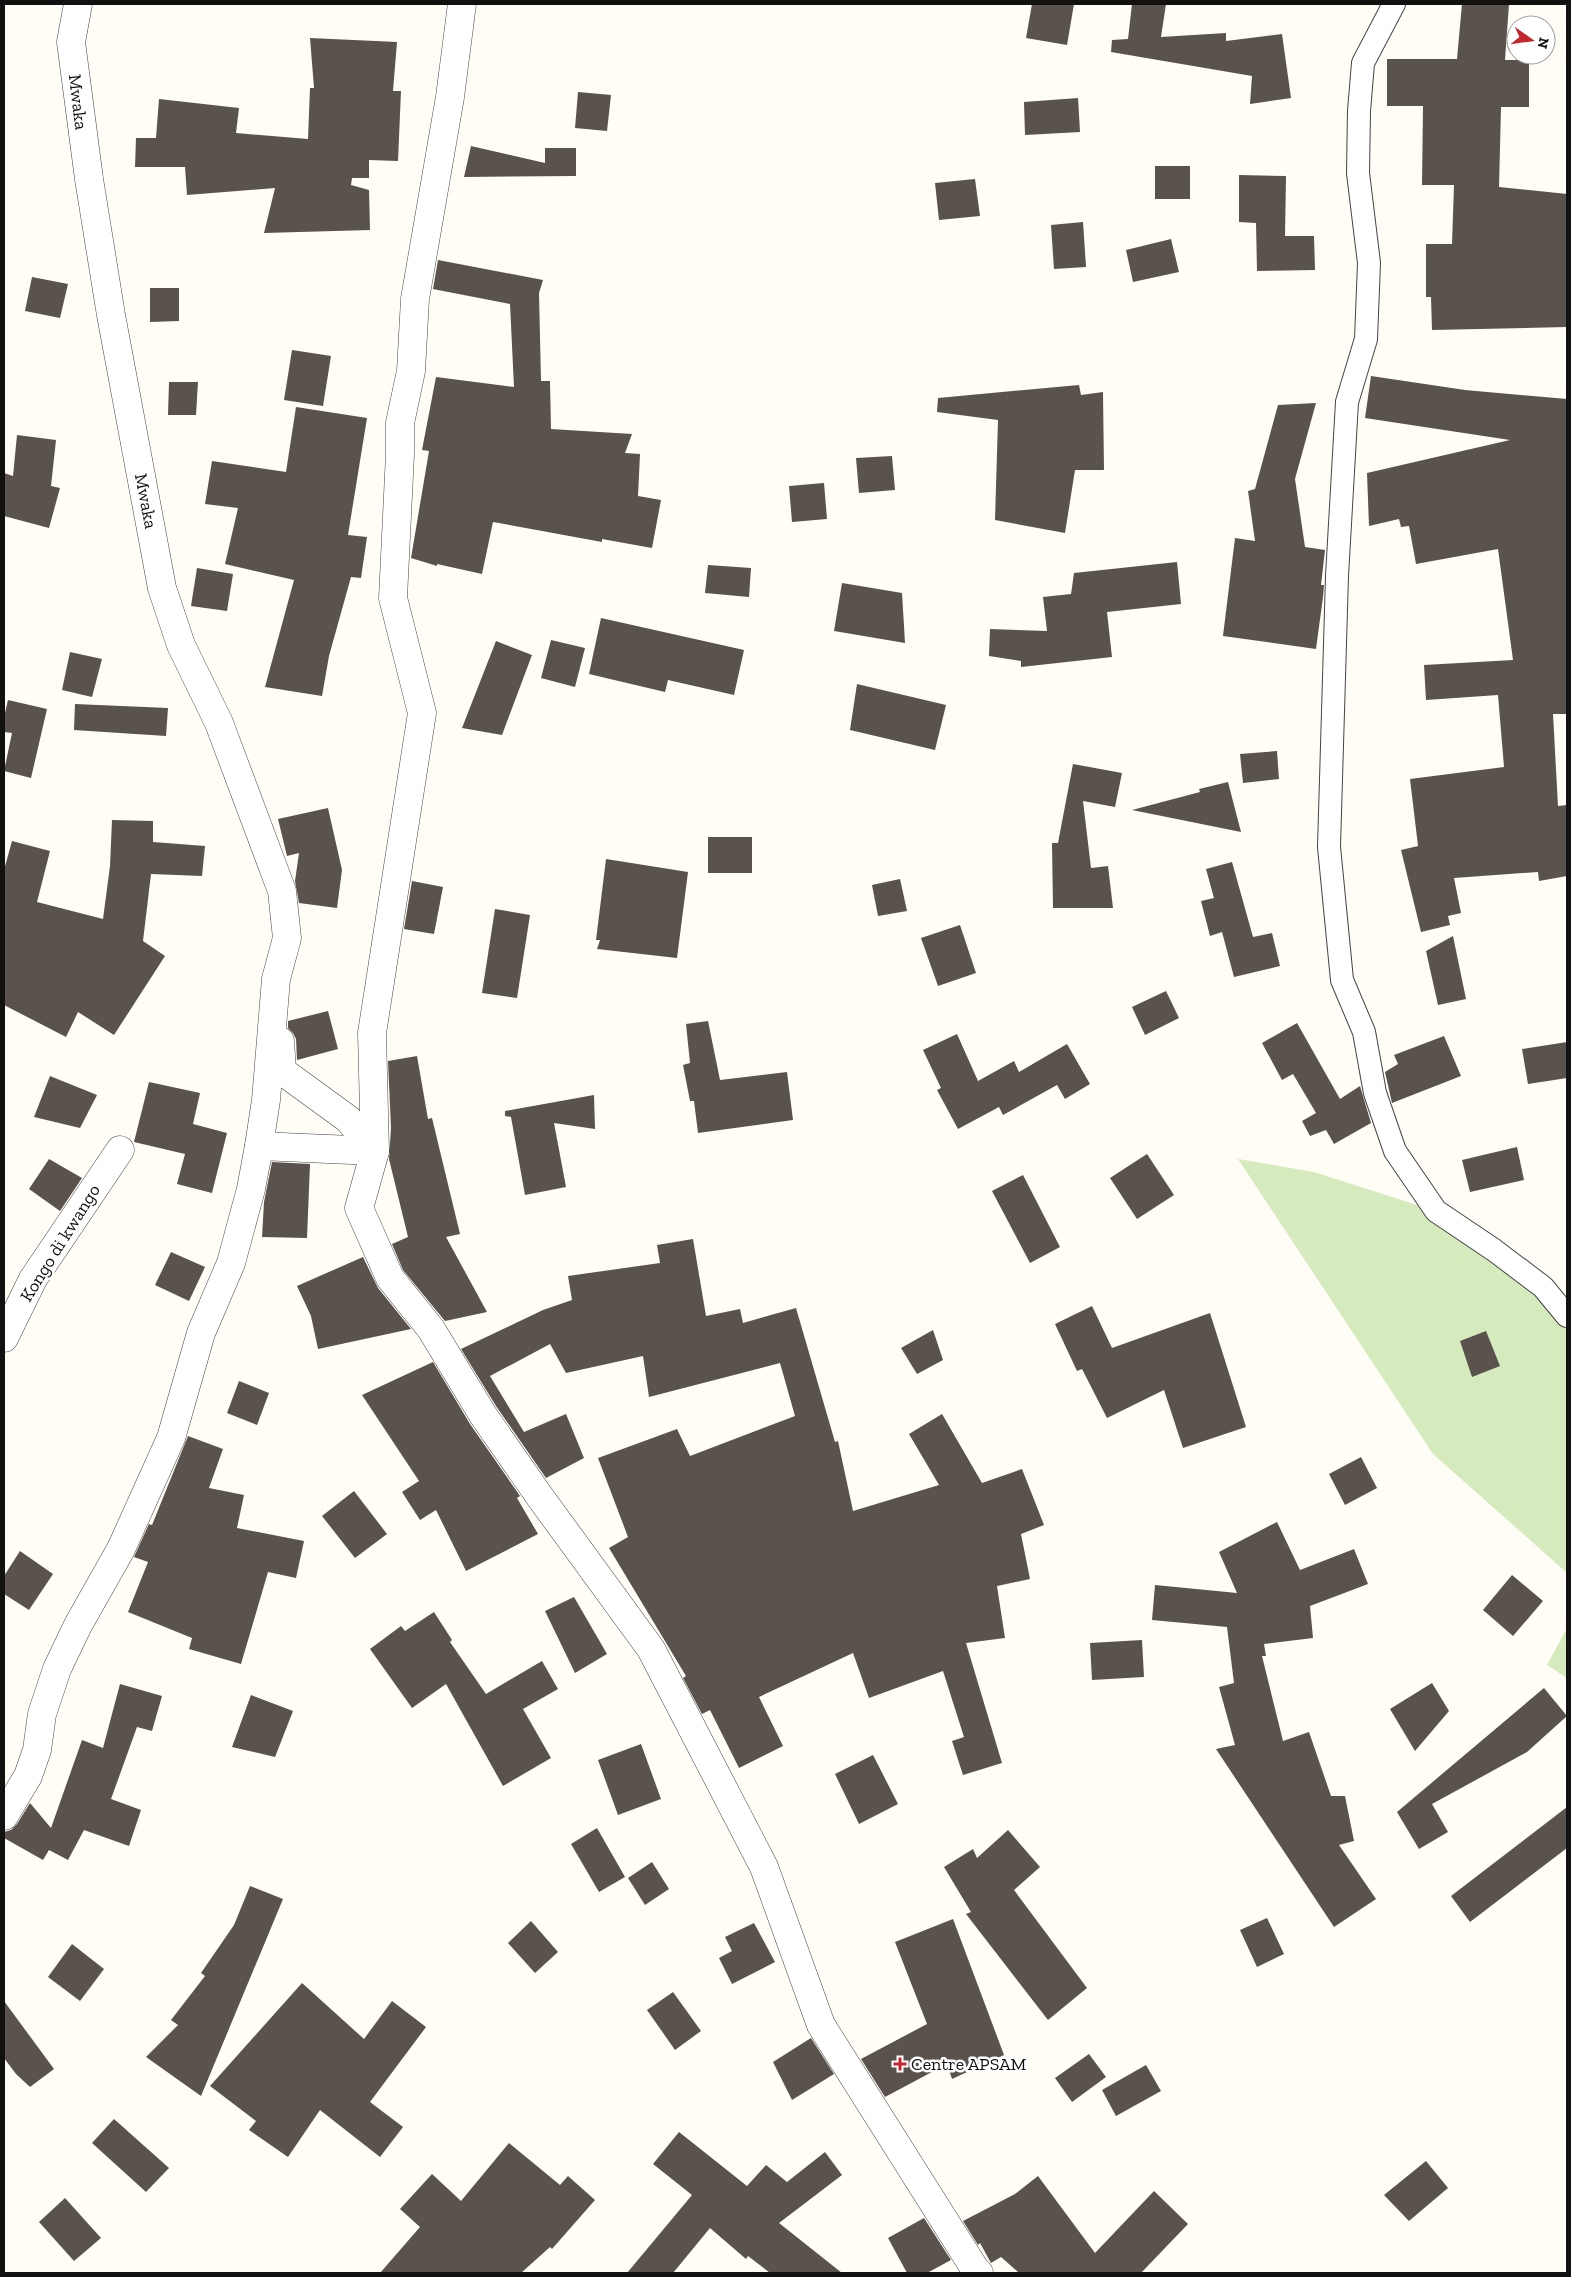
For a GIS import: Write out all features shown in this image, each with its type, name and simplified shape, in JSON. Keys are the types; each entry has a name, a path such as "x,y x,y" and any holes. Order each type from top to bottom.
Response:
{"street":[{"name":"Mwaka","path":"78,4 71,42 89,179 111,315 162,588 182,645 219,723 282,891 287,938 276,979"},
{"path":"462,4 450,97 415,299 411,371 400,423 393,598 422,713 372,1033 375,1151 359,1208 390,1278 431,1329 483,1415 540,1497 651,1649 764,1867 821,2025 974,2272"},
{"path":"4,1816 28,1776 37,1750 42,1714 57,1669 78,1625 122,1549 171,1438 185,1395 201,1333 231,1263 251,1189 259,1146 266,1100 276,979"},
{"path":"276,979 282,1071 348,1119 375,1151"},
{"path":"259,1146 375,1151"},
{"name":"Kongo di kwango","path":"4,1338 33,1279 120,1150"}],"lane":[{"path":"1394,4 1363,64 1359,112 1358,173 1369,263 1366,339 1347,402 1337,576 1330,790 1329,847 1342,980 1364,1032 1375,1093 1395,1151 1436,1210 1494,1250 1542,1287 1567,1316"}],"green space":[{"path":"1238,1159 1314,1172 1436,1211 1567,1316 1567,1573 1433,1454"},
{"path":"1567,1628 1567,1678 1547,1665"}],"building":[{"path":"1032,4 1074,4 1067,45 1026,38"},
{"path":"1132,4 1166,4 1161,37 1226,33 1226,41 1282,34 1291,98 1250,104 1252,76 1111,52 1112,40 1128,39"},
{"path":"1462,4 1509,4 1508,15 1506,15 1505,60 1506,65 1529,65 1529,107 1501,107 1499,187 1567,194 1567,327 1432,330 1431,297 1426,297 1426,244 1452,244 1454,185 1422,185 1423,106 1387,106 1387,59 1457,59"},
{"path":"310,38 397,42 393,91 401,91 398,161 369,160 369,178 352,178 351,185 369,190 370,230 264,233 275,188 187,195 185,167 135,167 136,138 156,138 159,99 239,108 236,133 308,139 310,88 314,88"},
{"path":"578,92 611,95 607,131 575,128"},
{"path":"1078,98 1080,132 1025,135 1024,102"},
{"path":"471,146 545,163 545,148 576,148 576,176 464,177"},
{"path":"1155,166 1190,166 1190,199 1155,199"},
{"path":"1239,175 1286,176 1285,236 1314,236 1315,270 1257,271 1256,223 1239,222"},
{"path":"975,179 980,216 939,220 935,183"},
{"path":"1083,222 1086,267 1054,269 1051,225"},
{"path":"1171,239 1179,272 1133,282 1126,250"},
{"path":"438,260 543,280 539,293 541,381 550,381 551,429 632,434 625,453 640,454 638,496 661,500 652,548 602,539 602,542 493,522 482,574 437,564 437,566 411,558 429,451 422,450 436,377 514,387 510,304 433,289"},
{"path":"32,277 68,284 60,318 25,311"},
{"path":"150,288 179,288 179,321 150,322"},
{"path":"292,350 331,356 323,406 284,400"},
{"path":"1371,376 1465,390 1567,399 1567,714 1553,714 1558,806 1567,805 1567,876 1539,881 1538,872 1454,878 1461,913 1448,916 1450,925 1421,932 1401,850 1418,846 1410,779 1504,767 1498,695 1426,700 1424,665 1513,660 1498,549 1416,564 1409,526 1401,527 1399,519 1369,526 1367,473 1510,440 1365,418"},
{"path":"169,382 198,382 196,415 168,415"},
{"path":"1079,385 1081,395 1103,392 1104,470 1075,470 1065,533 995,520 998,420 937,412 938,398"},
{"path":"1316,403 1295,479 1305,547 1325,550 1321,585 1324,585 1323,597 1316,649 1223,636 1235,538 1255,541 1248,491 1255,489 1278,405"},
{"path":"296,407 367,418 348,535 367,537 361,578 351,577 329,656 322,696 265,687 294,580 225,564 238,508 205,504 212,461 286,472"},
{"path":"17,435 56,440 51,486 60,488 49,528 4,516 4,473 13,476"},
{"path":"892,456 895,490 859,493 856,458"},
{"path":"824,483 827,519 792,522 789,486"},
{"path":"1177,562 1181,604 1107,612 1112,657 1021,667 1021,661 989,656 990,629 1047,631 1043,597 1071,594 1074,573"},
{"path":"708,565 751,568 749,597 705,593"},
{"path":"197,568 233,574 227,611 191,606"},
{"path":"842,583 902,593 905,643 834,631"},
{"path":"601,618 744,650 734,695 668,680 665,692 589,674"},
{"path":"551,640 585,648 575,687 541,678"},
{"path":"496,641 532,655 502,735 462,728"},
{"path":"70,652 102,659 92,697 62,690"},
{"path":"857,684 946,705 935,750 850,730"},
{"path":"8,700 47,709 31,778 4,771 12,733 4,732 4,717"},
{"path":"75,704 168,708 166,736 74,730"},
{"path":"1277,751 1279,779 1243,783 1240,754"},
{"path":"1073,764 1122,773 1115,807 1083,801 1091,868 1108,866 1113,908 1053,908 1052,843 1058,843"},
{"path":"1228,782 1241,832 1132,810 1200,792 1199,789"},
{"path":"328,808 342,870 337,908 299,903 295,881 299,853 287,856 278,819"},
{"path":"112,820 153,821 153,842 205,846 202,876 151,874 143,941 165,956 114,1035 78,1012 66,1037 4,1005 4,870 12,841 50,851 37,902 103,919 110,866"},
{"path":"708,837 752,837 752,873 708,873"},
{"path":"606,859 688,872 677,958 597,949 600,940 596,940"},
{"path":"1232,862 1253,937 1272,933 1280,966 1234,977 1222,932 1210,936 1201,901 1214,898 1206,869"},
{"path":"900,879 907,911 878,916 872,885"},
{"path":"412,881 443,887 434,934 404,929"},
{"path":"495,909 530,915 517,998 482,993"},
{"path":"960,925 976,973 938,986 921,938"},
{"path":"1453,936 1466,999 1438,1005 1426,951"},
{"path":"1166,991 1179,1018 1145,1035 1132,1007"},
{"path":"328,1011 338,1049 297,1060 296,1039 288,1028 288,1021"},
{"path":"708,1021 720,1080 787,1072 793,1120 698,1133 694,1101 690,1101 683,1065 690,1063 686,1024"},
{"path":"1297,1023 1340,1099 1360,1086 1371,1123 1334,1144 1326,1130 1310,1136 1302,1121 1316,1113 1293,1074 1282,1080 1262,1043"},
{"path":"957,1034 978,1081 1014,1061 1019,1072 1067,1044 1090,1084 1065,1099 1057,1085 1003,1115 999,1107 958,1129 937,1090 941,1088 923,1050"},
{"path":"1444,1036 1461,1076 1392,1103 1385,1072 1398,1064 1394,1055"},
{"path":"1567,1042 1567,1078 1528,1084 1522,1049"},
{"path":"417,1056 428,1119 432,1118 460,1234 446,1237 487,1312 445,1321 403,1270 392,1244 408,1237 389,1159 391,1128 388,1061"},
{"path":"50,1076 97,1095 80,1128 34,1117"},
{"path":"149,1082 200,1093 193,1124 227,1133 212,1193 177,1184 185,1154 134,1142"},
{"path":"594,1095 595,1129 554,1123 566,1187 525,1195 511,1117 505,1116 505,1111"},
{"path":"1517,1147 1524,1180 1470,1192 1462,1160"},
{"path":"1147,1154 1174,1195 1137,1219 1110,1178"},
{"path":"49,1159 82,1178 60,1211 29,1189"},
{"path":"272,1162 310,1164 307,1238 262,1237 264,1202"},
{"path":"1023,1175 1060,1247 1030,1263 992,1191"},
{"path":"693,1239 706,1316 740,1309 743,1323 796,1308 835,1442 838,1441 853,1511 939,1485 909,1434 942,1414 982,1483 1022,1469 1044,1525 1021,1534 1030,1579 997,1586 1005,1638 966,1643 1002,1763 963,1775 952,1741 964,1737 943,1671 869,1698 853,1653 759,1697 783,1746 739,1768 710,1710 702,1714 683,1678 686,1676 609,1548 628,1537 598,1458 677,1429 690,1456 795,1416 780,1363 649,1397 643,1356 566,1373 550,1344 490,1376 524,1432 566,1414 584,1458 546,1478 496,1406 461,1349 543,1310 572,1300 568,1276 660,1263 657,1245"},
{"path":"171,1252 205,1267 189,1301 155,1285"},
{"path":"363,1257 378,1288 411,1329 318,1349 311,1316 297,1286"},
{"path":"1092,1306 1112,1348 1210,1313 1246,1427 1183,1448 1164,1390 1107,1418 1082,1369 1077,1371 1055,1324"},
{"path":"933,1330 943,1360 917,1374 901,1348"},
{"path":"1486,1331 1500,1366 1472,1377 1460,1341"},
{"path":"433,1362 470,1424 520,1496 517,1498 538,1534 466,1571 436,1510 420,1520 402,1492 419,1481 362,1395"},
{"path":"239,1381 269,1393 257,1425 227,1413"},
{"path":"188,1436 223,1449 209,1488 244,1495 237,1528 304,1541 296,1578 268,1572 241,1664 189,1649 192,1638 128,1612 148,1562 134,1557 149,1524 152,1525"},
{"path":"1361,1457 1377,1488 1345,1505 1329,1474"},
{"path":"354,1491 387,1534 355,1558 322,1516"},
{"path":"1277,1522 1300,1570 1354,1549 1368,1584 1310,1606 1313,1638 1264,1644 1266,1656 1262,1656 1283,1741 1309,1732 1331,1796 1345,1796 1354,1841 1339,1845 1376,1899 1334,1927 1216,1749 1235,1745 1219,1687 1234,1683 1227,1627 1152,1620 1155,1585 1237,1593 1219,1552"},
{"path":"20,1551 53,1574 29,1610 4,1594 4,1576"},
{"path":"1512,1575 1543,1601 1513,1636 1483,1610"},
{"path":"574,1597 607,1654 575,1673 545,1611"},
{"path":"434,1612 452,1640 450,1642 486,1694 542,1661 558,1689 523,1709 551,1758 503,1786 446,1684 412,1708 370,1649 401,1626 405,1631"},
{"path":"1142,1640 1144,1677 1092,1680 1090,1643"},
{"path":"1432,1683 1449,1711 1415,1751 1390,1709"},
{"path":"120,1684 162,1696 152,1731 137,1727 111,1799 141,1810 129,1846 84,1830 68,1860 49,1850 43,1860 4,1838 4,1832 11,1830 17,1824 30,1803 51,1828 82,1740 103,1748"},
{"path":"1544,1688 1567,1716 1527,1752 1432,1804 1448,1832 1419,1849 1397,1812"},
{"path":"251,1695 293,1711 275,1757 232,1747"},
{"path":"641,1744 661,1799 618,1815 598,1760"},
{"path":"873,1755 898,1804 859,1824 835,1774"},
{"path":"1567,1807 1567,1848 1470,1922 1451,1896"},
{"path":"597,1828 625,1877 599,1892 571,1844"},
{"path":"1008,1830 1040,1867 1014,1890 1087,1988 1048,2020 966,1914 971,1912 944,1867 973,1849 977,1858"},
{"path":"652,1862 669,1889 645,1905 628,1878"},
{"path":"250,1886 283,1899 201,2096 146,2057 178,2025 171,2020 205,1976 201,1973 234,1925"},
{"path":"1267,1918 1284,1954 1257,1967 1240,1930"},
{"path":"953,1919 1004,2055 952,2079 947,2064 885,2097 861,2059 927,2024 895,1942"},
{"path":"531,1921 558,1952 535,1973 508,1943"},
{"path":"754,1923 775,1962 732,1984 719,1958 732,1951 725,1937"},
{"path":"72,1944 104,1969 80,2001 48,1977"},
{"path":"302,1983 364,2039 392,2001 426,2027 370,2102 403,2127 380,2157 320,2110 288,2157 249,2130 256,2121 210,2086"},
{"path":"673,1992 701,2031 675,2050 647,2010"},
{"path":"4,2001 54,2069 30,2087 16,2074 4,2058"},
{"path":"811,2038 834,2074 792,2100 773,2062"},
{"path":"1089,2054 1106,2077 1072,2102 1055,2078"},
{"path":"1146,2065 1161,2091 1116,2116 1102,2090"},
{"path":"114,2119 169,2168 146,2192 92,2143"},
{"path":"679,2132 747,2186 766,2165 787,2182 825,2152 842,2175 779,2223 842,2273 770,2273 748,2256 746,2259 710,2228 673,2273 627,2273 692,2195 653,2164"},
{"path":"509,2143 560,2185 568,2176 595,2200 552,2249 550,2247 521,2273 380,2273 420,2227 400,2209 432,2174 461,2201"},
{"path":"1426,2161 1448,2188 1409,2221 1384,2195"},
{"path":"1038,2176 1095,2253 1154,2191 1188,2224 1141,2273 1019,2273 1001,2257 991,2263 980,2243 978,2245 963,2221 1015,2194"},
{"path":"65,2198 101,2238 74,2261 39,2222"},
{"path":"924,2218 951,2260 927,2273 907,2273 888,2238"}],"place":[{"name":"Centre APSAM","path":"900,2064"}]}
